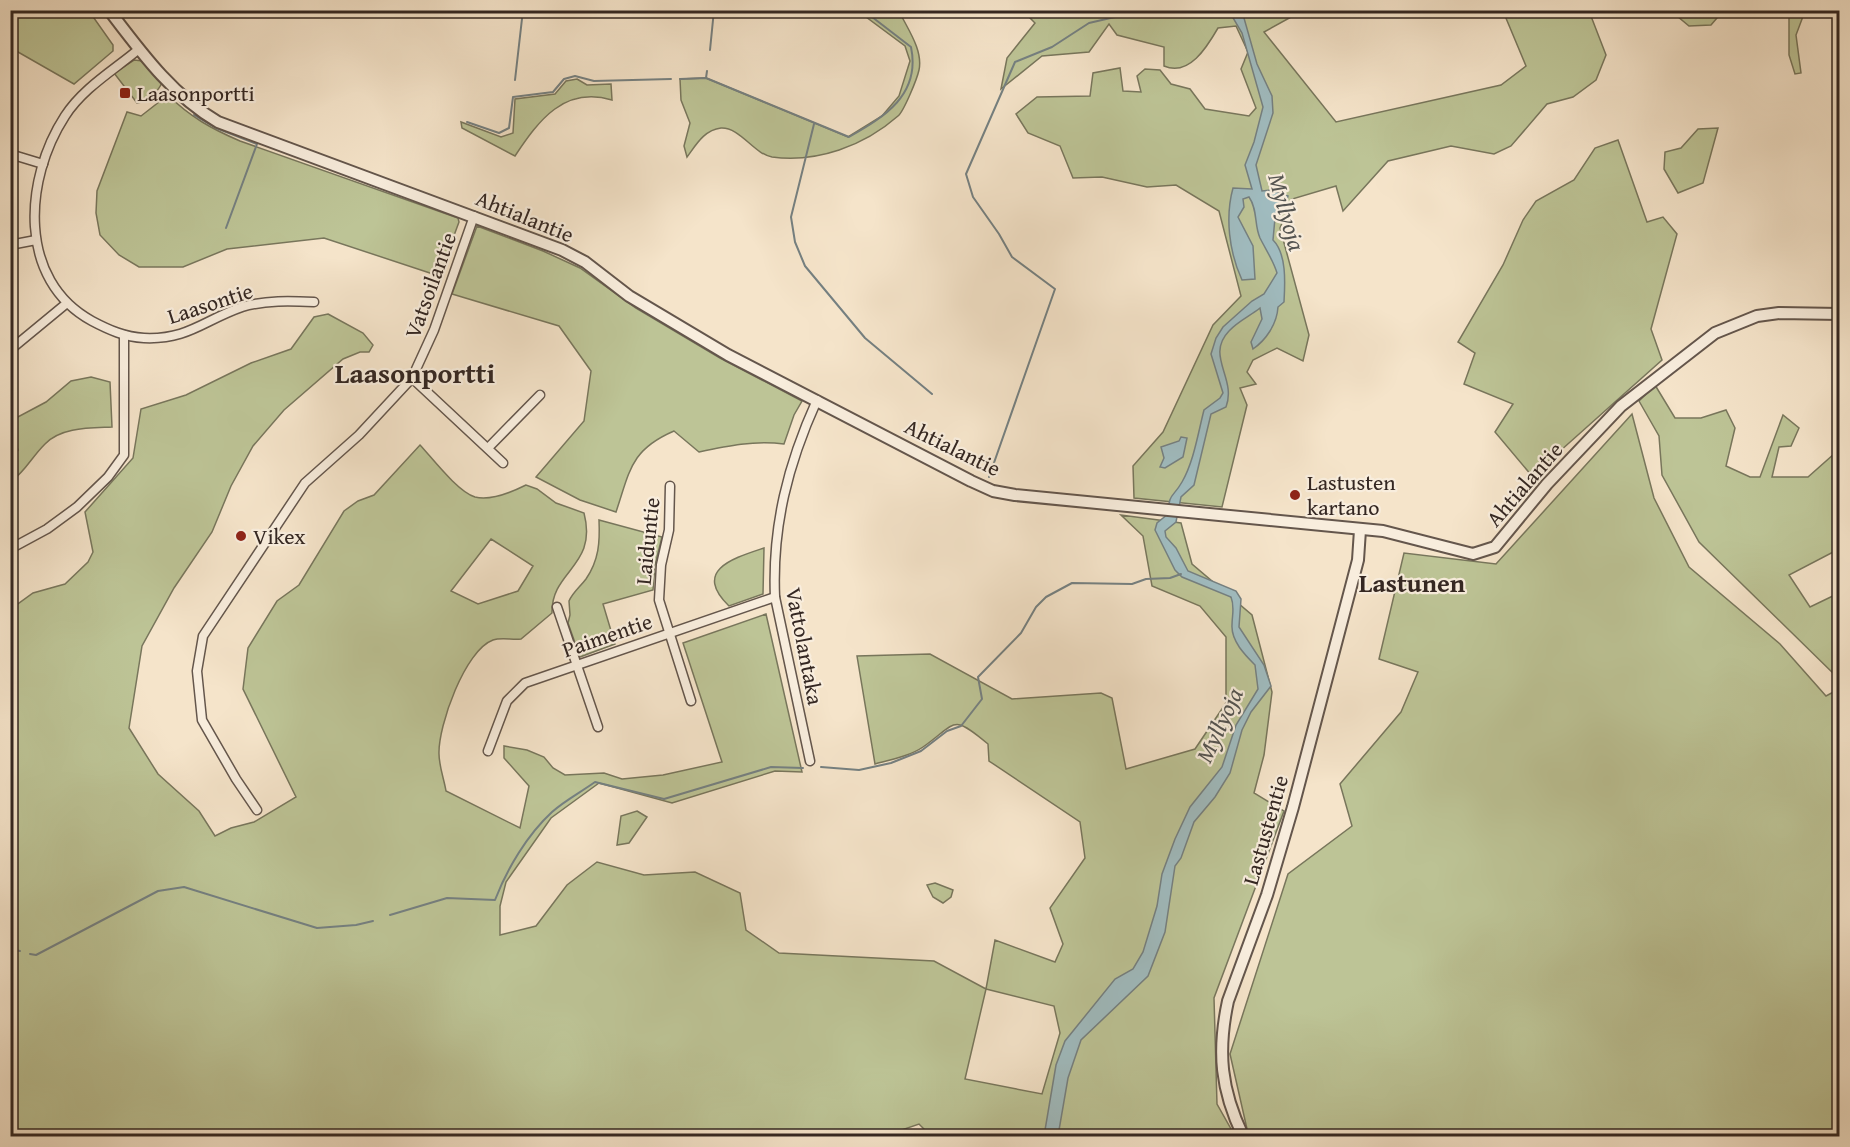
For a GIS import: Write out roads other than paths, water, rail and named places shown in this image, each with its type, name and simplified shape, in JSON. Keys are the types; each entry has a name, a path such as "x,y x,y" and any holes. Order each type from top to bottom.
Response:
{"street":[{"name":"Ahtialantie","path":"109,10 139,50 188,103 218,122 562,250 585,262 628,296 728,356 993,490 1043,499 1397,533 1473,554 1495,547 1547,484 1621,406 1690,350 1715,333 1757,316 1779,313 1839,314"},
{"name":"Laasontie","path":"139,50 95,83 73,105 56,132 43,164 35,200 36,240 46,273 67,303 89,319 124,335 143,338 179,335 248,306 294,300 314,302"},
{"path":"10,154 43,164"},
{"name":"Vatsoilantie","path":"257,810 202,720 197,671 203,636 305,483 359,435 412,378 434,330 474,216"},
{"path":"10,244 36,240"},
{"path":"10,350 67,303"},
{"path":"10,549 70,513 108,477 124,455 124,335"},
{"path":"412,378 504,463"},
{"path":"488,448 540,395"},
{"name":"Vattolantaka","path":"810,761 775,597 775,551 780,506 797,444 817,400"},
{"name":"Laiduntie","path":"670,486 669,530 659,581 659,600 691,701"},
{"name":"Lastustentie","path":"1243,1137 1230,1109 1221,1068 1224,1020 1228,1001 1267,895 1293,807 1358,560 1360,530"},
{"name":"Paimentie","path":"488,750 500,714 512,693 525,683 775,597"},
{"path":"557,608 598,727"}],"water":[{"path":"1229,11 1242,11 1257,64 1272,96 1273,113 1256,165 1262,191 1271,190 1288,196 1285,207 1275,218 1273,240 1278,246 1283,261 1284,302 1278,307 1276,319 1270,331 1253,349 1251,342 1262,319 1260,308 1240,321 1222,340 1220,358 1228,386 1226,407 1211,414 1194,485 1181,497 1176,522 1165,531 1166,537 1176,548 1188,571 1236,591 1241,599 1239,627 1264,665 1271,686 1251,712 1242,730 1230,773 1215,797 1194,822 1181,858 1175,866 1165,932 1148,976 1081,1040 1068,1078 1058,1136 1044,1136 1056,1065 1065,1041 1115,979 1133,969 1143,952 1157,906 1162,874 1175,839 1190,807 1222,767 1236,725 1258,689 1255,665 1239,647 1232,631 1231,597 1182,577 1175,570 1155,530 1157,523 1168,514 1170,498 1186,474 1193,456 1204,410 1223,393 1211,354 1216,338 1223,327 1252,301 1264,294 1277,273 1260,238 1254,207 1249,197 1243,199 1244,207 1238,217 1253,246 1255,279 1242,280 1231,246 1229,211 1233,188 1252,189 1245,165 1263,107 1242,33"},
{"path":"1181,437 1187,438 1183,457 1165,468 1160,467 1164,458 1161,447 1179,441"}],"waterway":[{"path":"515,80 523,10"},
{"path":"710,50 714,10"},
{"path":"680,79 706,78 849,137 875,121 897,102 905,91 913,64 911,47 863,10"},
{"path":"989,477 1055,289 1012,257 973,197 966,174 1015,62 1052,47 1089,23 1145,10"},
{"path":"706,78 707,71"},
{"path":"467,122 499,133 509,128 513,97 553,92 564,79 575,76 594,81 671,79"},
{"path":"194,115 216,128 257,144 226,228"},
{"path":"814,124 791,217 795,242 805,266 865,338 932,394"},
{"path":"821,767 859,770 891,763 921,751 947,731 961,726 982,699 978,677 1021,633 1036,607 1046,597 1072,583 1132,584 1146,579 1170,578 1181,574"},
{"path":"390,915 447,898 495,900 505,876 534,831 557,808 595,782 664,799 771,767 803,768"},
{"path":"30,954 36,955 158,891 184,887 317,928 356,925 373,921"},
{"path":"10,949 20,951"}],"place":[{"name":"Laasonportti","path":"125,93"},
{"name":"Lastusten kartano","path":"1295,495"},
{"name":"Vikex","path":"241,536"}],"district":[{"name":"Laasonportti","path":"415,372"},
{"name":"Lastunen","path":"1412,582"}],"water label":[{"name":"Myllyoja","path":"1287,212"},
{"name":"Myllyoja","path":"1219,725"}]}
